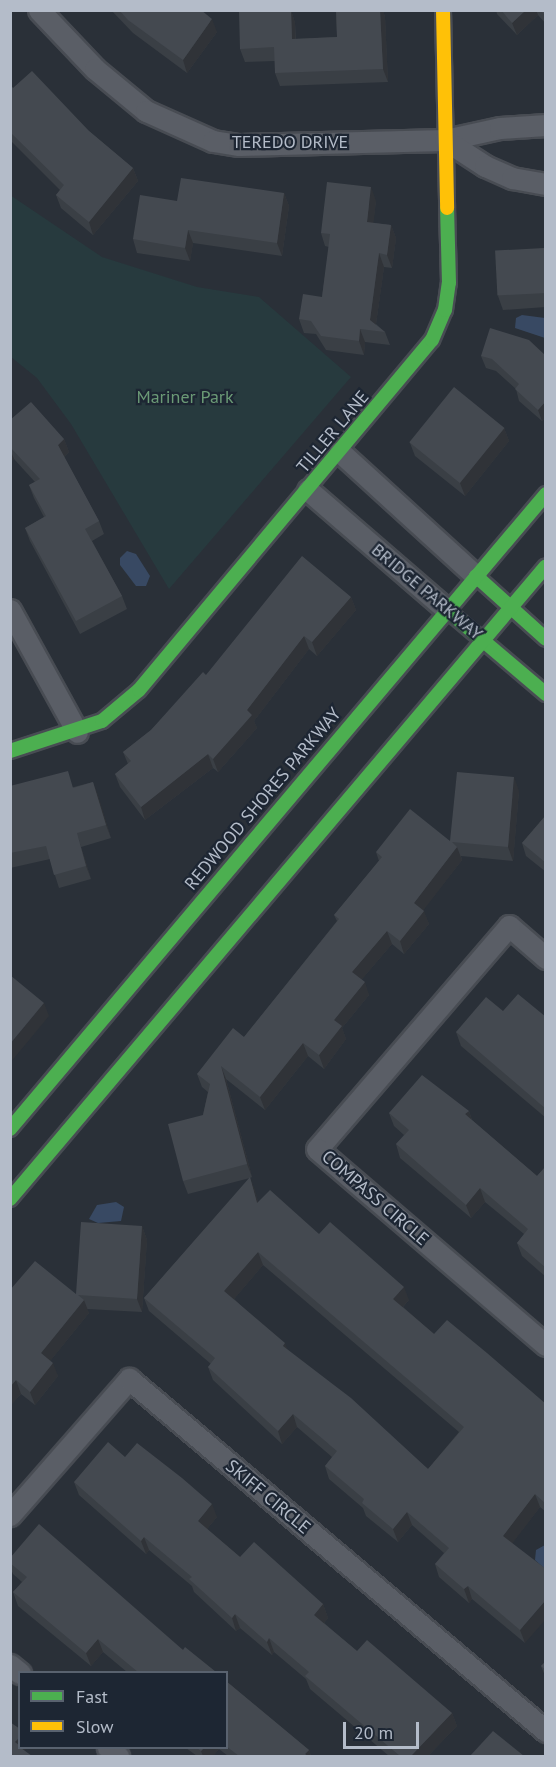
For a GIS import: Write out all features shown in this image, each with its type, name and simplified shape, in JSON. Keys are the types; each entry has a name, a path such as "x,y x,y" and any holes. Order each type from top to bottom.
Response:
{"main road":[{"name":"TILLER LANE","path":"10,751 77,732 102,721 139,690 432,340 440,326 449,283 443,10"},
{"name":"REDWOOD SHORES PARKWAY","path":"10,1129 546,494"},
{"path":"10,1199 546,566"},
{"path":"476,576 546,639"},
{"name":"BRIDGE PARKWAY","path":"447,610 546,694"}],"street":[{"name":"TEREDO DRIVE","path":"39,10 120,92 146,111 191,134 239,145 445,140 501,128 546,125"},
{"path":"445,140 485,166 512,178 546,184"},
{"path":"340,452 476,576"},
{"name":"BRIDGE PARKWAY","path":"308,490 447,610"},
{"path":"10,610 77,732"},
{"name":"COMPASS CIRCLE","path":"546,958 508,926 317,1149 546,1345"},
{"name":"SKIFF CIRCLE","path":"10,1515 129,1379 546,1731"}],"green space":[{"name":"Mariner Park","path":"10,195 102,257 197,287 259,297 351,377 169,589 71,424 37,378 11,357"}],"water":[{"path":"522,315 545,318 545,338 515,328 516,318"},
{"path":"127,551 136,554 150,576 146,586 136,586 120,565 120,558"},
{"path":"116,1202 124,1207 121,1221 98,1223 89,1219 97,1205"},
{"path":"546,1545 545,1569 535,1560 536,1550"}],"building":[{"path":"119,10 201,10 212,19 183,60 128,20"},
{"path":"291,10 292,39 337,37 336,10 380,10 383,69 275,73 274,47 240,49 239,11"},
{"path":"501,10 526,10 512,23"},
{"path":"32,71 89,131 133,168 89,222 56,195 64,185 10,132 10,85 13,88"},
{"path":"181,178 284,193 277,243 188,230 185,248 133,239 140,195 177,201"},
{"path":"327,182 371,187 367,222 391,225 387,255 379,253 370,320 385,332 360,329 359,341 321,336 311,321 299,319 303,294 322,297 330,234 321,233"},
{"path":"544,248 546,293 497,296 495,251"},
{"path":"490,328 529,340 546,356 546,401 538,410 515,389 519,384 492,359 481,356"},
{"path":"454,387 505,428 460,483 409,442"},
{"path":"31,402 64,439 58,445 99,521 85,529 122,596 76,621 25,528 46,516 29,485 40,479 10,447 10,420"},
{"path":"302,556 351,597 312,642 304,636 247,710 252,715 213,759 208,754 141,807 115,774 131,761 123,752 151,730 203,672 206,675"},
{"path":"68,771 73,788 93,782 106,825 77,833 86,866 54,875 46,846 10,853 10,786"},
{"path":"457,772 514,777 508,847 452,842 457,847 414,903 424,911 400,941 387,931 352,972 365,982 334,1020 342,1026 319,1055 303,1043 260,1097 221,1066 247,1164 183,1181 168,1124 203,1115 210,1084 197,1074 233,1028 244,1037 339,919 334,915 382,857 376,852 410,809 450,841"},
{"path":"546,815 546,863 522,843"},
{"path":"10,975 44,1003 10,1044"},
{"path":"518,994 546,1017 546,1109 456,1032 486,997 503,1011"},
{"path":"422,1075 469,1111 465,1114 537,1176 546,1166 546,1268 517,1243 528,1229 480,1188 466,1205 396,1144 409,1130 389,1113"},
{"path":"250,1177 257,1203 270,1190 319,1234 330,1222 404,1287 393,1299 434,1334 447,1320 546,1404 546,1504 535,1494 503,1536 546,1569 546,1600 520,1630 468,1586 464,1589 435,1564 449,1548 407,1512 393,1529 362,1503 364,1499 325,1466 337,1451 293,1414 278,1431 208,1367 215,1358 144,1298","holes":["258,1252 464,1427 428,1469 351,1398 283,1346 285,1343 224,1291"]},
{"path":"81,1222 142,1226 137,1299 78,1295 84,1300 41,1353 53,1363 30,1392 16,1380 10,1387 10,1290 35,1261 76,1294"},
{"path":"108,1442 125,1457 137,1443 182,1478 212,1504 198,1521 240,1557 254,1542 323,1604 314,1615 357,1651 367,1640 452,1713 411,1756 400,1756 305,1676 309,1672 269,1638 267,1642 235,1614 232,1618 189,1579 192,1577 144,1537 141,1541 74,1482"},
{"path":"39,1524 183,1650 185,1647 215,1671 137,1671 98,1639 86,1653 13,1592 27,1577 10,1563 10,1558"},
{"path":"228,1683 309,1750 305,1754 308,1756 239,1756 228,1748"},
{"path":"10,1722 18,1728 18,1739 15,1742 18,1744 18,1749 22,1749 32,1756 10,1756"},
{"path":"493,1731 524,1756 470,1756"}],"traffic: fast":[{"path":"10,751 102,721 139,690 432,340 445,310 449,283 447,208"},
{"path":"10,1129 546,494"},
{"path":"10,1199 546,566"},
{"path":"476,576 546,639"},
{"path":"447,610 546,694"}],"traffic: slow":[{"path":"443,10 447,208"}]}
